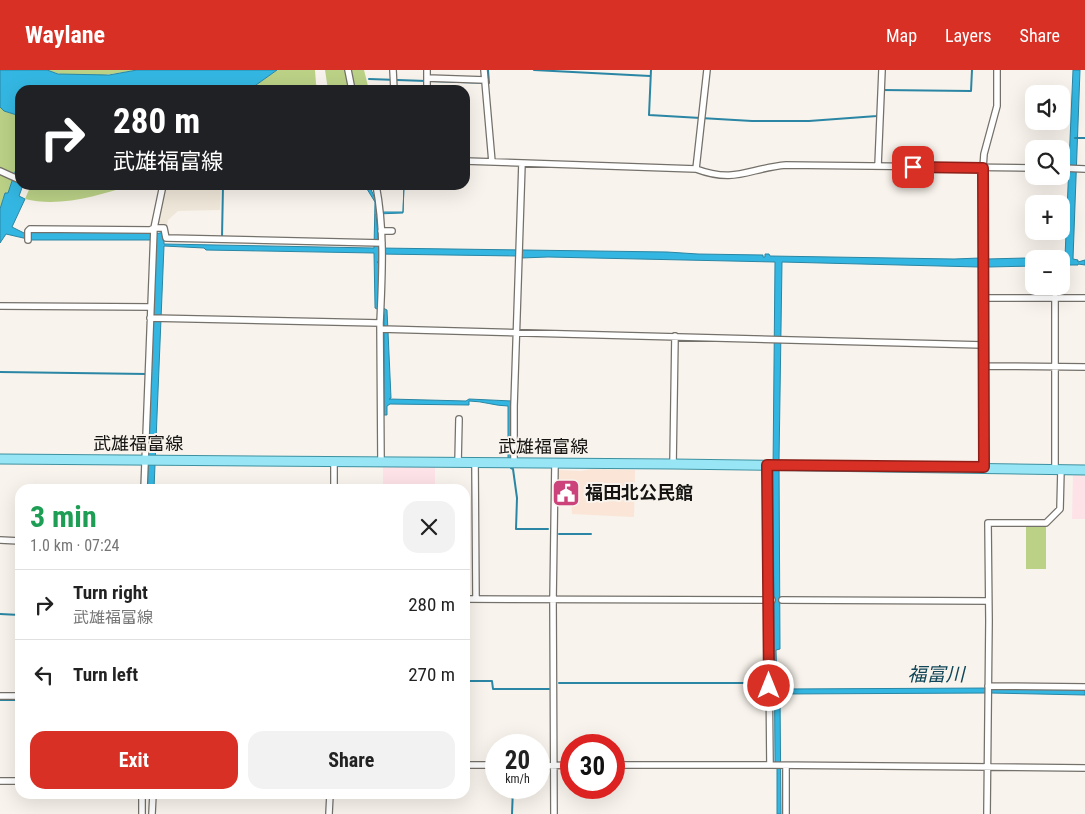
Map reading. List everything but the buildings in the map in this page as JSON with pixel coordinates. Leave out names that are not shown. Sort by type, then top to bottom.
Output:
[{"type":"main road","name":"武雄福富線","points":[[0,459],[984,467],[1085,470]]},
{"type":"street","points":[[348,70],[351,85]]},
{"type":"street","points":[[393,70],[394,85]]},
{"type":"street","points":[[427,70],[427,85]]},
{"type":"street","points":[[484,70],[492,162]]},
{"type":"street","points":[[696,170],[707,70]]},
{"type":"street","points":[[878,166],[882,70]]},
{"type":"street","points":[[984,467],[983,168],[984,154],[998,106],[997,70]]},
{"type":"street","points":[[427,80],[485,82]]},
{"type":"street","points":[[470,161],[696,170],[713,176],[746,174],[786,165],[1025,168]]},
{"type":"street","points":[[514,463],[522,163]]},
{"type":"street","points":[[1070,168],[1085,169]]},
{"type":"street","points":[[0,171],[15,178]]},
{"type":"street","points":[[144,484],[153,233],[162,190]]},
{"type":"street","points":[[377,190],[382,244],[381,462]]},
{"type":"street","points":[[153,233],[164,228],[166,238],[372,242],[382,244]]},
{"type":"street","points":[[28,240],[28,231],[30,229],[150,230],[153,233]]},
{"type":"street","points":[[381,231],[392,231]]},
{"type":"street","points":[[987,814],[988,523],[1046,523],[1060,510],[1054,413],[1055,297]]},
{"type":"street","points":[[983,298],[1085,298]]},
{"type":"street","points":[[0,306],[150,307]]},
{"type":"street","points":[[151,318],[383,328],[983,345]]},
{"type":"street","points":[[674,464],[675,336]]},
{"type":"street","points":[[983,366],[1085,366]]},
{"type":"street","points":[[458,463],[459,419]]},
{"type":"street","points":[[334,462],[334,484]]},
{"type":"street","points":[[475,463],[476,599]]},
{"type":"street","points":[[554,814],[553,600],[555,463]]},
{"type":"street","points":[[769,465],[770,600],[778,765],[786,814]]},
{"type":"street","points":[[0,540],[15,541]]},
{"type":"street","points":[[470,599],[770,600]]},
{"type":"street","points":[[782,600],[988,601]]},
{"type":"street","points":[[988,686],[1085,687]]},
{"type":"street","points":[[0,696],[15,696]]},
{"type":"street","points":[[470,765],[485,765]]},
{"type":"street","points":[[625,765],[1085,768]]},
{"type":"street","points":[[550,766],[560,766]]},
{"type":"street","points":[[0,781],[15,781]]},
{"type":"street","points":[[142,799],[142,814]]},
{"type":"street","points":[[152,814],[153,799]]},
{"type":"street","points":[[329,814],[330,799]]},
{"type":"shaded area","points":[[165,190],[221,190],[220,210],[178,211],[168,220],[166,231],[156,231]]},
{"type":"shaded area","points":[[383,465],[435,466],[435,484],[383,484]]},
{"type":"shaded area","points":[[592,469],[635,470],[634,517],[572,514],[571,489],[558,488],[558,470],[581,471]]},
{"type":"shaded area","points":[[1073,475],[1085,476],[1085,519],[1072,519]]},
{"type":"green space","points":[[47,70],[137,70],[79,76]]},
{"type":"green space","points":[[277,70],[315,70],[316,85],[256,85]]},
{"type":"green space","points":[[325,70],[364,70],[368,85],[327,85]]},
{"type":"green space","points":[[0,107],[4,111],[15,114],[15,172],[0,209]]},
{"type":"green space","points":[[29,190],[116,190],[66,201],[52,202],[25,199]]},
{"type":"green space","points":[[1026,526],[1046,526],[1046,569],[1026,569]]},
{"type":"water","points":[[0,70],[47,70],[58,74],[109,75],[137,70],[277,70],[256,85],[15,85],[15,114],[4,111],[0,107]]},
{"type":"water","points":[[1073,70],[1080,70],[1073,259],[1078,260],[1078,262],[1085,260],[1085,265],[1070,265],[1070,250],[1065,250],[1066,240],[1070,240],[1070,195],[1068,195],[1068,185],[1070,185]]},
{"type":"water","points":[[15,172],[15,190],[21,190],[19,196],[25,199],[12,227],[24,233],[151,232],[151,235],[164,232],[164,244],[374,248],[375,202],[368,190],[371,190],[376,200],[378,212],[403,212],[404,190],[403,213],[376,214],[379,248],[667,252],[763,255],[763,257],[765,257],[765,254],[769,254],[770,256],[1025,258],[1025,266],[988,267],[980,265],[979,267],[782,262],[779,461],[780,649],[776,650],[777,688],[1085,689],[1085,695],[990,693],[780,694],[781,814],[777,814],[773,470],[775,262],[379,254],[379,261],[377,262],[379,264],[379,306],[387,310],[391,398],[389,399],[512,401],[512,459],[508,459],[508,406],[469,401],[469,405],[390,404],[387,406],[387,415],[384,415],[384,315],[383,312],[375,308],[374,253],[206,250],[204,248],[164,246],[154,484],[147,484],[156,238],[151,237],[150,240],[32,240],[6,234],[0,243],[0,209]]},
{"type":"waterway","points":[[431,81],[489,83],[488,70]]},
{"type":"waterway","points":[[534,70],[650,76]]},
{"type":"waterway","points":[[651,70],[649,115],[752,121],[809,121],[877,116],[878,113]]},
{"type":"waterway","points":[[882,90],[971,91],[972,70]]},
{"type":"waterway","points":[[369,79],[426,81]]},
{"type":"waterway","points":[[1075,138],[1085,138]]},
{"type":"waterway","points":[[222,237],[223,190]]},
{"type":"waterway","points":[[0,372],[147,374]]},
{"type":"waterway","points":[[511,468],[513,469],[517,498],[516,529],[548,529]]},
{"type":"waterway","points":[[559,534],[591,534]]},
{"type":"waterway","points":[[0,614],[15,615]]},
{"type":"waterway","points":[[470,681],[492,681],[493,689],[549,689]]},
{"type":"waterway","points":[[559,683],[765,683]]},
{"type":"waterway","points":[[0,700],[15,700]]},
{"type":"waterway","points":[[512,814],[513,799]]},
{"type":"place","name":"福田北公民館","points":[[566,493]]},
{"type":"route","points":[[769,686],[767,465],[984,467],[983,168],[913,167]]},
{"type":"water label","name":"福富川","points":[[936,674]]}]
